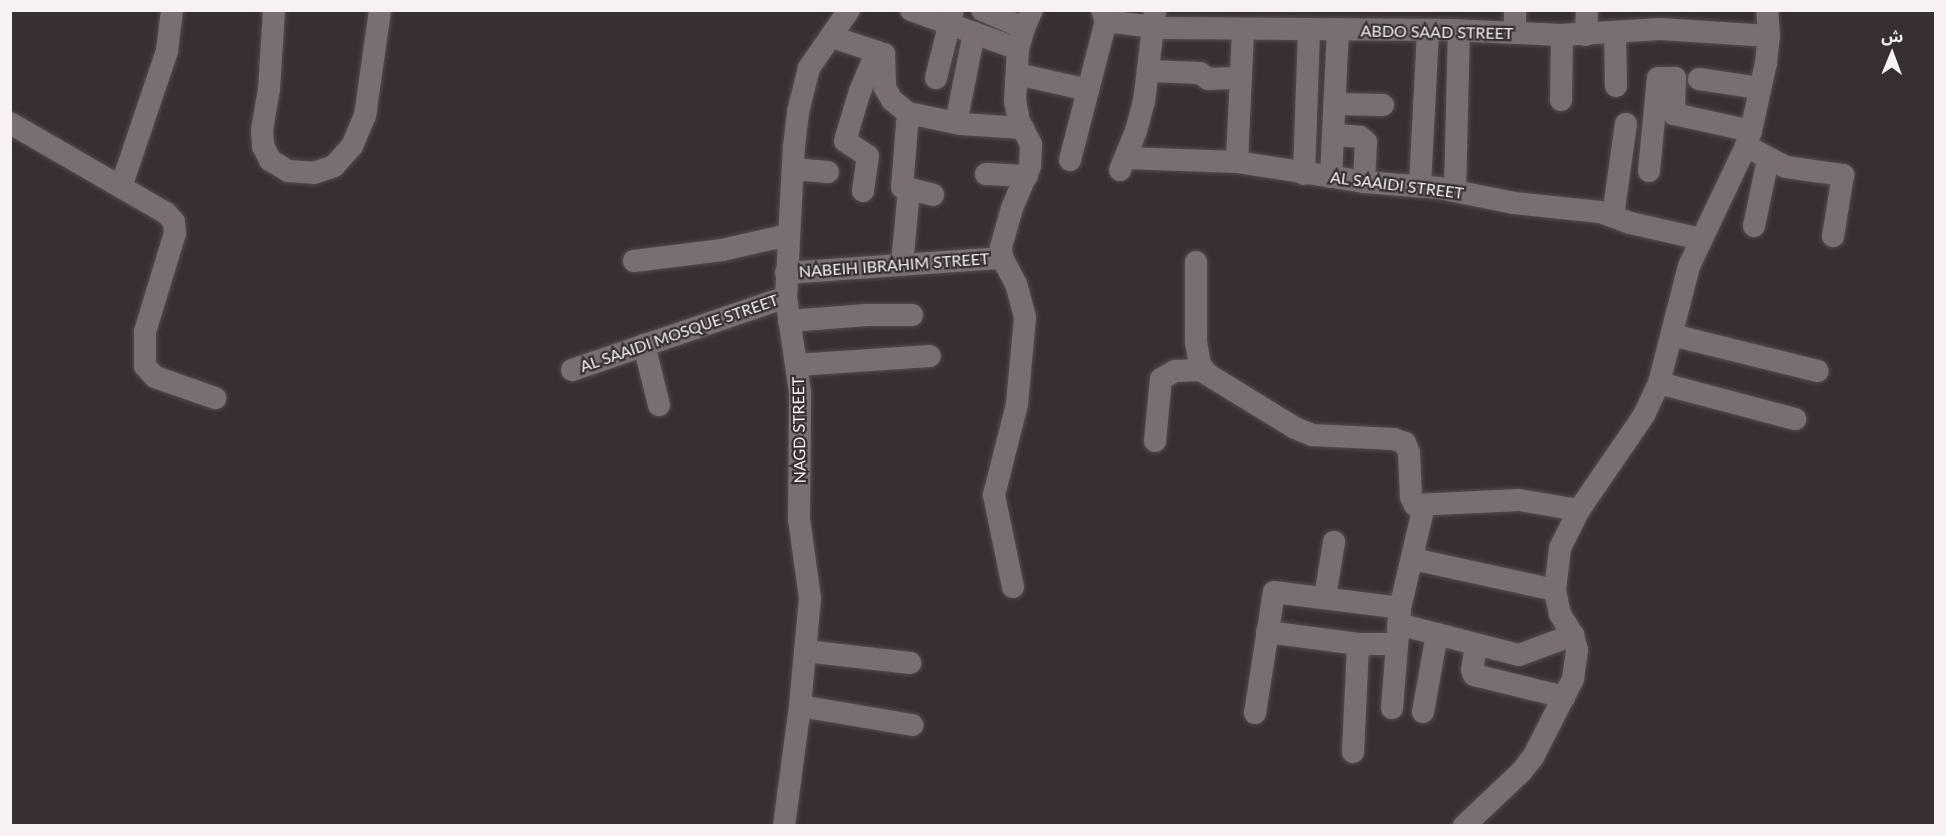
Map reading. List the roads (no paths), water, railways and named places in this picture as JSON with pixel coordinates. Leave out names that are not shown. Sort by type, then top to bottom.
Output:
[{"type":"street","points":[[121,187],[167,51],[172,10]]},
{"type":"street","points":[[274,10],[269,89],[261,130],[262,146],[270,160],[288,171],[314,173],[334,166],[352,146],[365,116],[380,10]]},
{"type":"street","name":"NAGD STREET","points":[[784,825],[800,706],[810,598],[800,526],[800,406],[797,365],[786,297],[793,169],[798,112],[805,80],[816,56],[832,37],[849,10]]},
{"type":"street","points":[[911,10],[951,17],[974,33],[1025,29]]},
{"type":"street","points":[[982,10],[1025,29]]},
{"type":"street","points":[[1586,35],[1587,10]]},
{"type":"street","points":[[1464,825],[1522,771],[1542,741],[1564,697],[1576,665],[1577,650],[1573,635],[1560,614],[1555,590],[1555,568],[1560,548],[1579,510],[1632,435],[1659,383],[1683,282],[1748,139],[1769,36],[1767,10]]},
{"type":"street","points":[[1071,160],[1104,16]]},
{"type":"street","name":"ABDO SAAD STREET","points":[[1104,16],[1154,18],[1243,29],[1309,30],[1428,30],[1453,24],[1515,22],[1562,35],[1616,33],[1655,20],[1769,36]]},
{"type":"street","points":[[936,78],[935,50],[951,17]]},
{"type":"street","points":[[1154,18],[1149,71],[1200,73],[1208,79],[1241,78]]},
{"type":"street","points":[[1453,24],[1455,191]]},
{"type":"street","points":[[1013,587],[994,495],[1017,404],[1025,317],[1016,284],[1002,258],[1002,238],[1016,198],[1027,176],[1031,144],[1016,110],[1017,74],[1025,29]]},
{"type":"street","points":[[1237,162],[1243,29]]},
{"type":"street","points":[[1304,174],[1309,30]]},
{"type":"street","points":[[1331,177],[1338,30]]},
{"type":"street","points":[[1420,185],[1428,30]]},
{"type":"street","points":[[956,123],[974,33]]},
{"type":"street","points":[[1616,33],[1616,86]]},
{"type":"street","points":[[1561,100],[1562,35]]},
{"type":"street","points":[[832,37],[877,51],[885,56],[883,78],[887,92],[908,113],[956,123],[1023,128]]},
{"type":"street","points":[[935,50],[968,59]]},
{"type":"street","points":[[863,190],[868,156],[848,145],[845,138],[860,91],[877,51]]},
{"type":"street","name":"AL SAAIDI STREET","points":[[1149,71],[1142,112],[1122,164],[1237,162],[1364,182],[1420,185],[1514,203],[1600,212],[1624,221],[1701,239]]},
{"type":"street","points":[[1017,74],[1088,90]]},
{"type":"street","points":[[1649,171],[1658,78],[1675,78],[1674,114],[1748,139],[1768,159],[1797,169],[1843,175],[1833,236]]},
{"type":"street","points":[[1700,80],[1760,88]]},
{"type":"street","points":[[1335,104],[1383,105]]},
{"type":"street","points":[[908,113],[903,189],[933,195]]},
{"type":"street","points":[[10,123],[166,213],[174,222],[175,233],[145,332],[145,366],[155,377],[215,398]]},
{"type":"street","points":[[1613,216],[1626,124]]},
{"type":"street","points":[[1334,135],[1360,136],[1366,141],[1364,182]]},
{"type":"street","points":[[1754,226],[1768,159]]},
{"type":"street","points":[[793,169],[828,172]]},
{"type":"street","points":[[986,174],[1027,176]]},
{"type":"street","points":[[902,264],[909,190]]},
{"type":"street","points":[[634,261],[722,250],[788,235]]},
{"type":"street","name":"NABEIH IBRAHIM STREET","points":[[786,273],[1002,258]]},
{"type":"street","points":[[1196,261],[1196,342],[1203,370]]},
{"type":"street","name":"AL SAAIDI MOSQUE STREET","points":[[572,370],[786,297]]},
{"type":"street","points":[[789,321],[867,315],[912,315]]},
{"type":"street","points":[[1671,335],[1818,371]]},
{"type":"street","points":[[644,345],[659,405]]},
{"type":"street","points":[[797,365],[930,356]]},
{"type":"street","points":[[1155,441],[1161,379],[1175,371],[1203,370],[1295,428],[1312,435],[1394,439],[1405,443],[1409,453],[1412,502],[1415,505],[1519,500],[1579,510]]},
{"type":"street","points":[[1659,383],[1795,419]]},
{"type":"street","points":[[1392,708],[1398,625],[1424,506]]},
{"type":"street","points":[[1326,597],[1334,542]]},
{"type":"street","points":[[1413,559],[1555,590]]},
{"type":"street","points":[[1255,713],[1274,592],[1326,597],[1398,625],[1519,656],[1573,635]]},
{"type":"street","points":[[1268,632],[1358,644],[1398,625]]},
{"type":"street","points":[[1423,712],[1437,634]]},
{"type":"street","points":[[1353,752],[1358,644]]},
{"type":"street","points":[[1476,645],[1472,670],[1474,675],[1564,697]]},
{"type":"street","points":[[805,651],[910,663]]},
{"type":"street","points":[[800,706],[912,725]]}]
